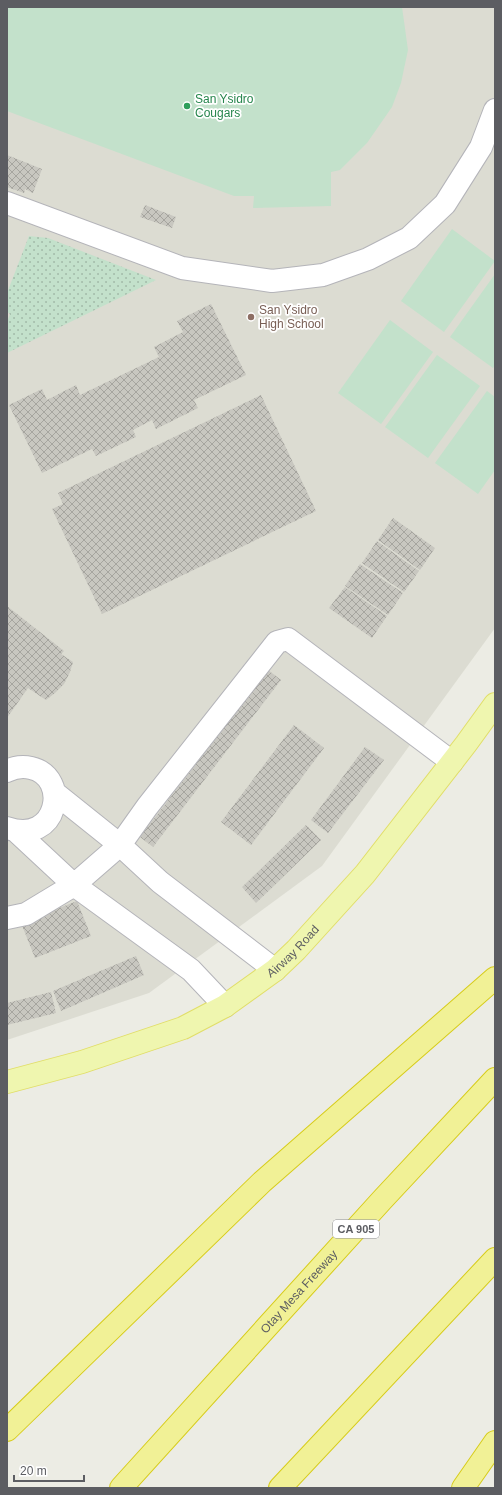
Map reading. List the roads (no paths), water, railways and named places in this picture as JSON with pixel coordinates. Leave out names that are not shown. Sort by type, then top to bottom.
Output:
[{"type":"highway","points":[[7,1430],[262,1182],[495,978]]},
{"type":"highway","name":"Otay Mesa Freeway","points":[[121,1488],[382,1200],[495,1079]]},
{"type":"highway","points":[[280,1488],[495,1259]]},
{"type":"highway","points":[[463,1488],[495,1442]]},
{"type":"main road","name":"Airway Road","points":[[7,1082],[82,1062],[183,1028],[225,1006],[275,970],[296,950],[365,874],[495,704]]},
{"type":"lane","points":[[8,207],[182,268],[272,281],[323,275],[368,259],[409,238],[445,204],[481,147],[495,110]]},
{"type":"lane","points":[[7,918],[26,914],[74,885],[120,845],[277,642],[288,639],[452,762]]},
{"type":"lane","points":[[7,771],[12,768],[24,766],[34,769],[43,774],[51,783],[55,793],[55,803],[52,814],[46,822],[38,828],[28,832],[12,830]]},
{"type":"lane","points":[[55,793],[120,845],[160,882],[275,970]]},
{"type":"lane","points":[[12,830],[74,885],[192,970],[225,1006]]},
{"type":"place","name":"San Ysidro Cougars","points":[[187,106]]},
{"type":"place","name":"San Ysidro High School","points":[[251,317]]}]
